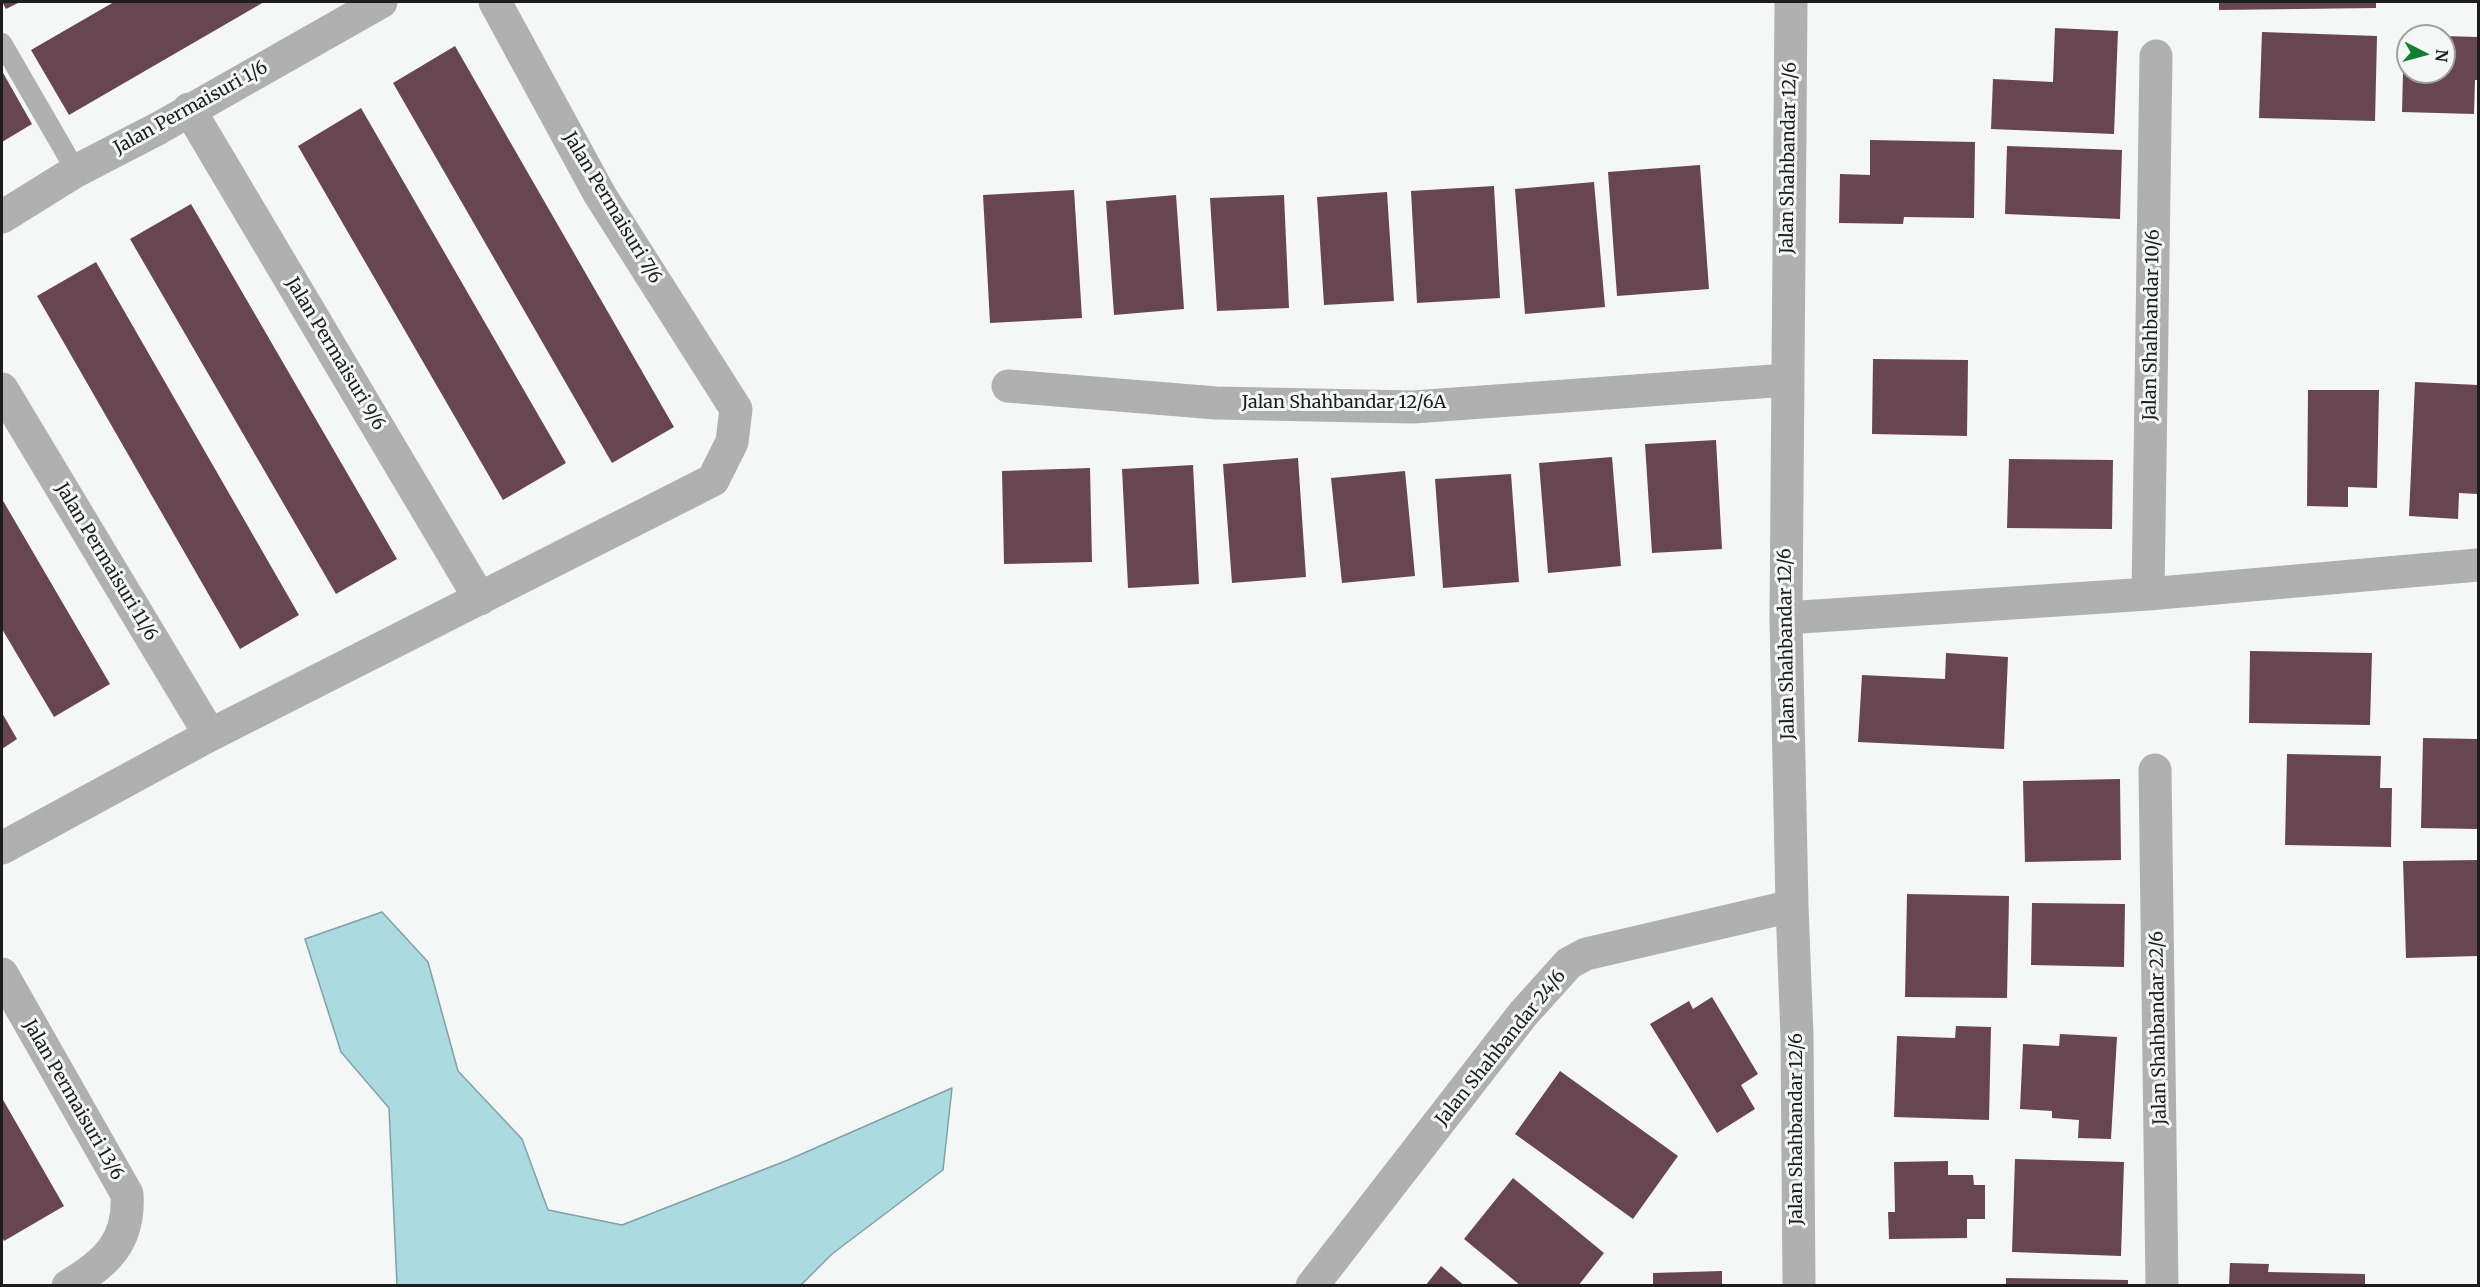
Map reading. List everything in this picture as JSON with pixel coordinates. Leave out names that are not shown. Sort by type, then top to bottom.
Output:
[{"type":"street","name":"Jalan Permaisuri 1/6","points":[[2,217],[76,171],[381,2]]},
{"type":"street","name":"Jalan Permaisuri 7/6","points":[[480,599],[713,480],[732,441],[736,410],[600,195],[495,2]]},
{"type":"street","name":"Jalan Shahbandar 12/6","points":[[1791,2],[1786,618],[1797,1036],[1799,1286]]},
{"type":"street","name":"Jalan Shahbandar 10/6","points":[[2148,594],[2156,56]]},
{"type":"street","name":"Jalan Permaisuri 9/6","points":[[189,109],[480,599]]},
{"type":"street","name":"Jalan Shahbandar 12/6A","points":[[1008,386],[1216,402],[1413,407],[1787,380]]},
{"type":"street","name":"Jalan Permaisuri 11/6","points":[[2,389],[210,735]]},
{"type":"street","points":[[1786,618],[2148,594],[2478,565]]},
{"type":"street","points":[[2,848],[210,735],[480,599]]},
{"type":"street","name":"Jalan Shahbandar 22/6","points":[[2155,770],[2163,1286]]},
{"type":"street","name":"Jalan Shahbandar 24/6","points":[[1312,1286],[1523,1014],[1569,963],[1586,954],[1792,906]]},
{"type":"street","name":"Jalan Permaisuri 13/6","points":[[2,974],[127,1194],[128,1213],[123,1233],[112,1252],[95,1270],[68,1286]]},
{"type":"lane","points":[[2,42],[76,171]]},
{"type":"water","points":[[382,912],[428,962],[458,1071],[522,1139],[548,1210],[622,1225],[788,1160],[952,1088],[943,1170],[832,1254],[801,1285],[397,1285],[389,1108],[341,1052],[305,939]]},
{"type":"building","points":[[2,2],[20,2],[6,9]]},
{"type":"building","points":[[114,2],[264,2],[69,115],[31,50]]},
{"type":"building","points":[[2219,2],[2376,2],[2376,8],[2219,10]]},
{"type":"building","points":[[2055,28],[2118,31],[2114,134],[1991,129],[1993,79],[2053,82]]},
{"type":"building","points":[[2262,32],[2377,36],[2375,121],[2259,118]]},
{"type":"building","points":[[2456,36],[2478,37],[2478,80],[2475,80],[2474,114],[2402,112],[2403,84],[2456,84]]},
{"type":"building","points":[[455,46],[674,427],[612,463],[393,83]]},
{"type":"building","points":[[2,71],[32,124],[2,142]]},
{"type":"building","points":[[361,108],[566,463],[503,500],[298,146]]},
{"type":"building","points":[[1870,140],[1975,142],[1974,218],[1904,217],[1903,224],[1839,223],[1840,174],[1870,175]]},
{"type":"building","points":[[2007,146],[2122,150],[2120,219],[2005,214]]},
{"type":"building","points":[[1700,165],[1709,289],[1617,296],[1608,172]]},
{"type":"building","points":[[1594,182],[1605,307],[1525,314],[1515,189]]},
{"type":"building","points":[[1494,186],[1500,298],[1417,303],[1411,191]]},
{"type":"building","points":[[1074,190],[1082,318],[990,323],[983,195]]},
{"type":"building","points":[[1387,192],[1394,301],[1324,305],[1317,197]]},
{"type":"building","points":[[1176,195],[1184,309],[1114,315],[1106,201]]},
{"type":"building","points":[[1284,195],[1289,308],[1217,311],[1210,198]]},
{"type":"building","points":[[191,204],[397,559],[336,594],[130,239]]},
{"type":"building","points":[[96,262],[299,615],[240,649],[37,296]]},
{"type":"building","points":[[1873,359],[1968,360],[1967,436],[1872,434]]},
{"type":"building","points":[[2415,382],[2478,385],[2478,494],[2459,493],[2458,519],[2409,516]]},
{"type":"building","points":[[2308,390],[2379,390],[2377,488],[2348,487],[2348,507],[2307,506]]},
{"type":"building","points":[[1716,440],[1722,549],[1652,553],[1645,444]]},
{"type":"building","points":[[1612,457],[1621,566],[1548,573],[1539,463]]},
{"type":"building","points":[[1298,458],[1306,577],[1232,583],[1223,464]]},
{"type":"building","points":[[2009,459],[2113,460],[2112,529],[2007,528]]},
{"type":"building","points":[[1193,465],[1199,584],[1128,588],[1122,469]]},
{"type":"building","points":[[1090,468],[1092,562],[1004,564],[1002,471]]},
{"type":"building","points":[[1405,471],[1415,576],[1342,583],[1331,478]]},
{"type":"building","points":[[1511,474],[1519,582],[1443,588],[1435,479]]},
{"type":"building","points":[[2,499],[110,684],[54,717],[2,629]]},
{"type":"building","points":[[2250,651],[2372,653],[2370,725],[2249,723]]},
{"type":"building","points":[[1946,653],[2008,657],[2004,749],[1858,742],[1862,675],[1945,679]]},
{"type":"building","points":[[2,713],[17,739],[2,749]]},
{"type":"building","points":[[2423,738],[2478,739],[2478,829],[2421,828]]},
{"type":"building","points":[[2287,754],[2381,756],[2380,788],[2392,788],[2391,847],[2285,845]]},
{"type":"building","points":[[2120,779],[2121,860],[2025,862],[2023,781]]},
{"type":"building","points":[[2478,860],[2478,956],[2406,958],[2403,861]]},
{"type":"building","points":[[1907,894],[2009,896],[2007,998],[1905,997]]},
{"type":"building","points":[[2032,903],[2125,904],[2124,967],[2031,965]]},
{"type":"building","points":[[1712,997],[1758,1074],[1741,1085],[1755,1109],[1717,1133],[1650,1024],[1689,1001],[1693,1009]]},
{"type":"building","points":[[1956,1026],[1991,1027],[1989,1120],[1894,1117],[1897,1036],[1955,1038]]},
{"type":"building","points":[[2060,1034],[2117,1037],[2111,1139],[2078,1138],[2079,1120],[2052,1118],[2052,1111],[2020,1109],[2023,1044],[2059,1046]]},
{"type":"building","points":[[1560,1071],[1678,1156],[1633,1219],[1515,1134]]},
{"type":"building","points":[[2,1098],[64,1206],[4,1241],[2,1236]]},
{"type":"building","points":[[2015,1159],[2124,1162],[2121,1256],[2012,1252]]},
{"type":"building","points":[[1948,1161],[1948,1175],[1973,1175],[1974,1185],[1985,1185],[1985,1219],[1967,1219],[1967,1238],[1889,1239],[1888,1212],[1895,1212],[1894,1162]]},
{"type":"building","points":[[1513,1178],[1604,1253],[1578,1286],[1521,1286],[1464,1239]]},
{"type":"building","points":[[2230,1263],[2269,1264],[2268,1272],[2365,1274],[2365,1286],[2229,1286]]},
{"type":"building","points":[[1441,1266],[1465,1286],[1425,1286]]},
{"type":"building","points":[[1722,1271],[1722,1286],[1653,1286],[1653,1273]]},
{"type":"building","points":[[2006,1278],[2128,1280],[2128,1286],[2006,1286]]}]
